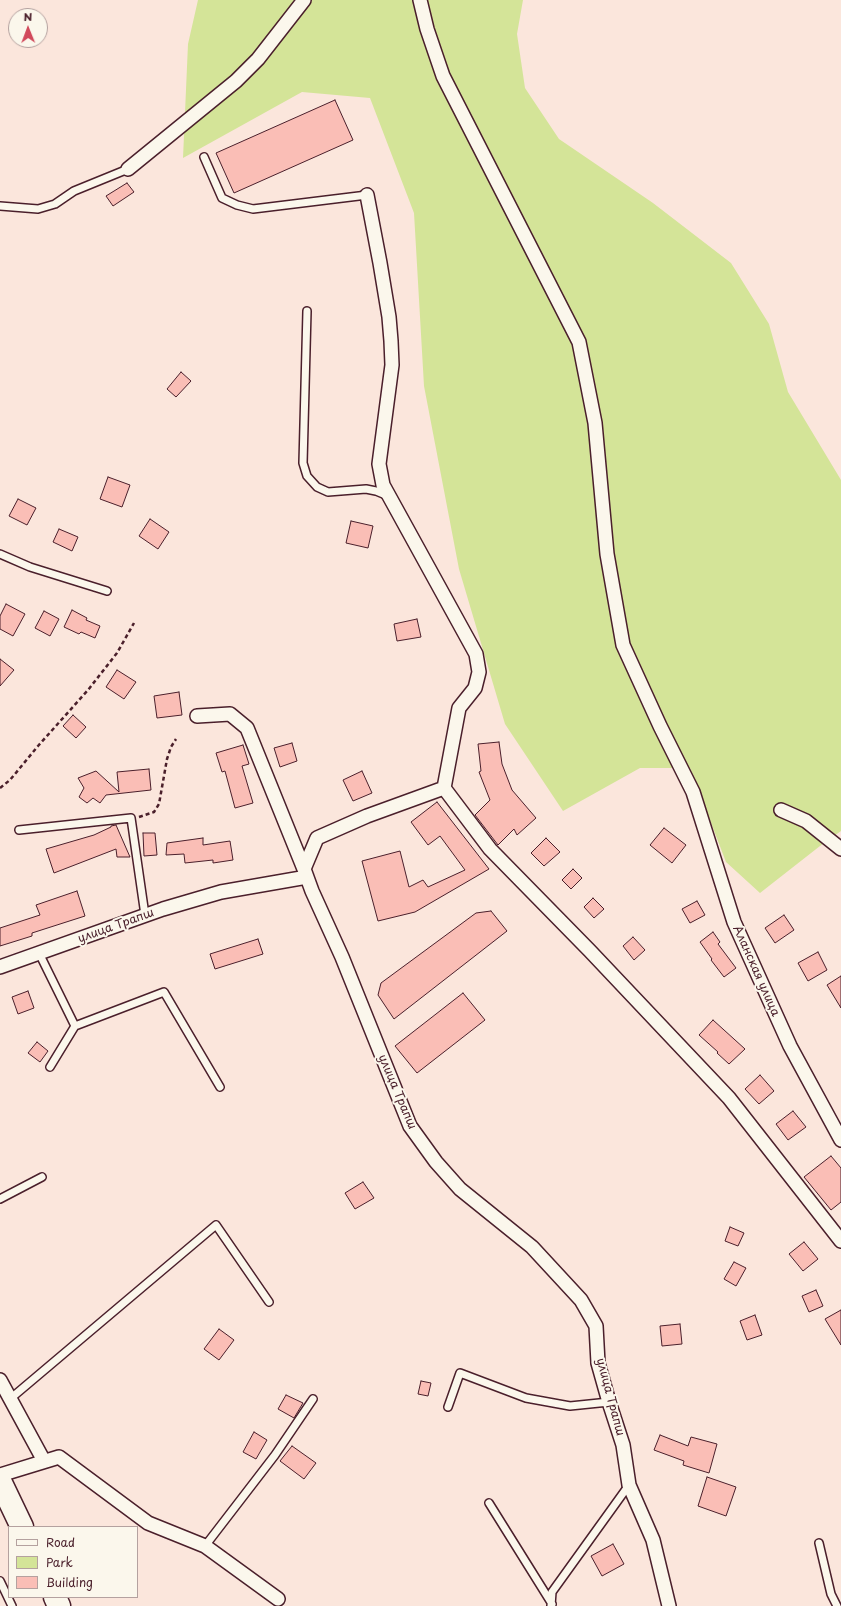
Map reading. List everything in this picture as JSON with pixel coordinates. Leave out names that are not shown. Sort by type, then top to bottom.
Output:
[{"type":"highway","points":[[0,1481],[22,1526]]},
{"type":"street","points":[[128,169],[236,81],[258,59],[304,0]]},
{"type":"street","name":"Аланская улица","points":[[420,0],[427,29],[443,76],[579,342],[594,423],[607,554],[623,645],[660,726],[693,792],[734,922],[790,1046],[841,1140]]},
{"type":"street","points":[[367,195],[380,263],[391,341],[392,365],[379,464],[383,486],[476,654],[479,672],[475,688],[459,708],[444,788],[490,849],[590,951],[729,1098],[841,1241]]},
{"type":"street","points":[[197,716],[230,714],[247,728],[305,873]]},
{"type":"street","points":[[305,873],[317,838],[367,816],[444,788]]},
{"type":"street","points":[[780,810],[806,821],[841,849]]},
{"type":"street","name":"улица Трапш","points":[[0,968],[146,915],[221,892],[305,873],[342,957],[410,1126],[436,1162],[460,1189],[532,1247],[581,1300],[596,1326],[598,1363],[623,1445],[629,1485],[652,1540],[669,1606]]},
{"type":"street","points":[[0,1380],[44,1461]]},
{"type":"street","points":[[0,1475],[59,1457],[148,1523],[205,1546],[278,1599]]},
{"type":"lane","points":[[204,156],[222,198],[236,205],[253,209],[367,195]]},
{"type":"lane","points":[[0,206],[38,209],[55,204],[74,191],[128,169]]},
{"type":"lane","points":[[307,311],[303,463],[307,476],[317,487],[328,492],[366,489],[376,491],[390,497]]},
{"type":"lane","points":[[0,554],[30,567],[107,591]]},
{"type":"lane","points":[[19,830],[131,818],[146,915]]},
{"type":"lane","points":[[39,954],[75,1026]]},
{"type":"lane","points":[[50,1067],[75,1026],[164,992],[220,1087]]},
{"type":"lane","points":[[0,1199],[42,1177]]},
{"type":"lane","points":[[10,1399],[216,1225],[269,1302]]},
{"type":"lane","points":[[448,1407],[460,1374],[526,1398],[570,1406],[609,1402]]},
{"type":"lane","points":[[205,1546],[275,1455],[313,1399]]},
{"type":"lane","points":[[552,1605],[552,1592],[629,1485]]},
{"type":"lane","points":[[489,1503],[552,1605]]},
{"type":"lane","points":[[819,1543],[831,1594],[837,1606]]},
{"type":"lane","points":[[0,1580],[8,1597]]},
{"type":"path","points":[[0,788],[10,780],[88,690],[117,653],[134,623]]},
{"type":"path","points":[[131,818],[145,816],[154,812],[159,804],[167,758],[176,739]]},
{"type":"green space","points":[[198,0],[523,0],[517,34],[525,88],[559,139],[653,203],[731,263],[769,324],[788,392],[841,480],[841,831],[760,893],[726,862],[690,768],[640,768],[563,811],[505,724],[459,569],[424,386],[414,213],[370,98],[302,92],[183,158],[188,44]]},
{"type":"building","points":[[335,100],[353,140],[234,193],[216,153]]},
{"type":"building","points":[[127,183],[134,192],[113,206],[106,196]]},
{"type":"building","points":[[181,372],[191,381],[176,397],[167,389]]},
{"type":"building","points":[[108,477],[130,485],[122,507],[100,499]]},
{"type":"building","points":[[18,499],[36,508],[27,525],[9,516]]},
{"type":"building","points":[[150,519],[169,532],[158,549],[139,536]]},
{"type":"building","points":[[351,521],[373,526],[368,548],[346,543]]},
{"type":"building","points":[[59,529],[78,537],[72,551],[53,542]]},
{"type":"building","points":[[6,604],[25,614],[13,636],[0,629],[0,616]]},
{"type":"building","points":[[72,610],[87,618],[86,620],[100,626],[95,638],[81,632],[79,634],[64,627]]},
{"type":"building","points":[[44,611],[59,619],[50,636],[35,628]]},
{"type":"building","points":[[417,619],[421,637],[397,641],[394,624]]},
{"type":"building","points":[[0,659],[14,670],[0,686]]},
{"type":"building","points":[[117,670],[136,682],[124,699],[106,687]]},
{"type":"building","points":[[179,692],[182,715],[157,718],[154,696]]},
{"type":"building","points":[[73,715],[86,727],[76,738],[63,726]]},
{"type":"building","points":[[499,742],[502,764],[512,790],[536,818],[517,835],[514,829],[498,845],[475,815],[490,800],[479,772],[481,771],[478,744]]},
{"type":"building","points":[[292,743],[297,761],[280,767],[274,748]]},
{"type":"building","points":[[243,745],[249,764],[242,766],[253,803],[235,808],[225,771],[222,772],[216,753]]},
{"type":"building","points":[[149,769],[151,790],[106,795],[100,803],[93,798],[87,803],[79,797],[84,788],[78,778],[96,771],[119,792],[117,772]]},
{"type":"building","points":[[362,771],[372,793],[353,801],[343,780]]},
{"type":"building","points":[[437,802],[489,869],[415,912],[378,921],[362,861],[400,851],[409,887],[423,880],[428,887],[465,870],[440,836],[428,845],[411,822]]},
{"type":"building","points":[[116,825],[130,857],[117,857],[116,849],[54,873],[46,849],[94,835]]},
{"type":"building","points":[[664,828],[686,845],[672,863],[650,845]]},
{"type":"building","points":[[143,833],[155,833],[157,855],[144,856]]},
{"type":"building","points":[[203,838],[203,845],[230,841],[233,860],[213,863],[213,860],[185,863],[184,854],[166,855],[167,843]]},
{"type":"building","points":[[546,838],[560,852],[544,866],[531,853]]},
{"type":"building","points":[[573,869],[582,878],[571,889],[562,880]]},
{"type":"building","points":[[77,891],[85,916],[32,933],[32,936],[0,946],[0,928],[40,915],[36,905]]},
{"type":"building","points":[[593,898],[604,909],[594,918],[584,907]]},
{"type":"building","points":[[697,901],[705,915],[690,923],[682,909]]},
{"type":"building","points":[[491,911],[507,931],[394,1019],[378,995],[381,983],[476,913]]},
{"type":"building","points":[[784,915],[794,930],[775,943],[765,928]]},
{"type":"building","points":[[713,932],[720,942],[718,944],[736,968],[724,977],[700,942]]},
{"type":"building","points":[[633,937],[645,950],[634,960],[623,946]]},
{"type":"building","points":[[258,939],[263,954],[215,969],[210,954]]},
{"type":"building","points":[[818,952],[827,970],[808,981],[798,963]]},
{"type":"building","points":[[841,976],[841,1008],[827,985]]},
{"type":"building","points":[[28,991],[34,1008],[18,1014],[12,997]]},
{"type":"building","points":[[463,993],[485,1020],[417,1073],[395,1046]]},
{"type":"building","points":[[713,1020],[745,1049],[729,1064],[699,1035]]},
{"type":"building","points":[[37,1042],[48,1051],[40,1062],[28,1053]]},
{"type":"building","points":[[760,1075],[774,1091],[759,1104],[745,1089]]},
{"type":"building","points":[[793,1111],[806,1127],[788,1140],[776,1124]]},
{"type":"building","points":[[831,1156],[841,1168],[841,1202],[831,1210],[804,1177]]},
{"type":"building","points":[[363,1182],[374,1198],[355,1209],[345,1193]]},
{"type":"building","points":[[730,1227],[744,1233],[738,1246],[725,1241]]},
{"type":"building","points":[[804,1242],[818,1259],[803,1271],[789,1254]]},
{"type":"building","points":[[734,1262],[746,1268],[736,1286],[724,1279]]},
{"type":"building","points":[[816,1290],[823,1306],[809,1312],[802,1296]]},
{"type":"building","points":[[841,1310],[841,1345],[825,1319]]},
{"type":"building","points":[[755,1315],[762,1335],[747,1340],[740,1321]]},
{"type":"building","points":[[680,1324],[682,1344],[662,1346],[660,1326]]},
{"type":"building","points":[[219,1329],[234,1340],[219,1360],[204,1349]]},
{"type":"building","points":[[421,1381],[431,1383],[428,1396],[418,1394]]},
{"type":"building","points":[[286,1395],[303,1403],[294,1418],[278,1409]]},
{"type":"building","points":[[254,1432],[267,1440],[256,1459],[243,1452]]},
{"type":"building","points":[[660,1435],[688,1446],[691,1437],[717,1444],[709,1473],[683,1465],[684,1461],[654,1450]]},
{"type":"building","points":[[292,1446],[316,1463],[304,1479],[280,1461]]},
{"type":"building","points":[[707,1477],[736,1487],[726,1516],[698,1506]]},
{"type":"building","points":[[613,1544],[624,1564],[602,1576],[591,1556]]}]
